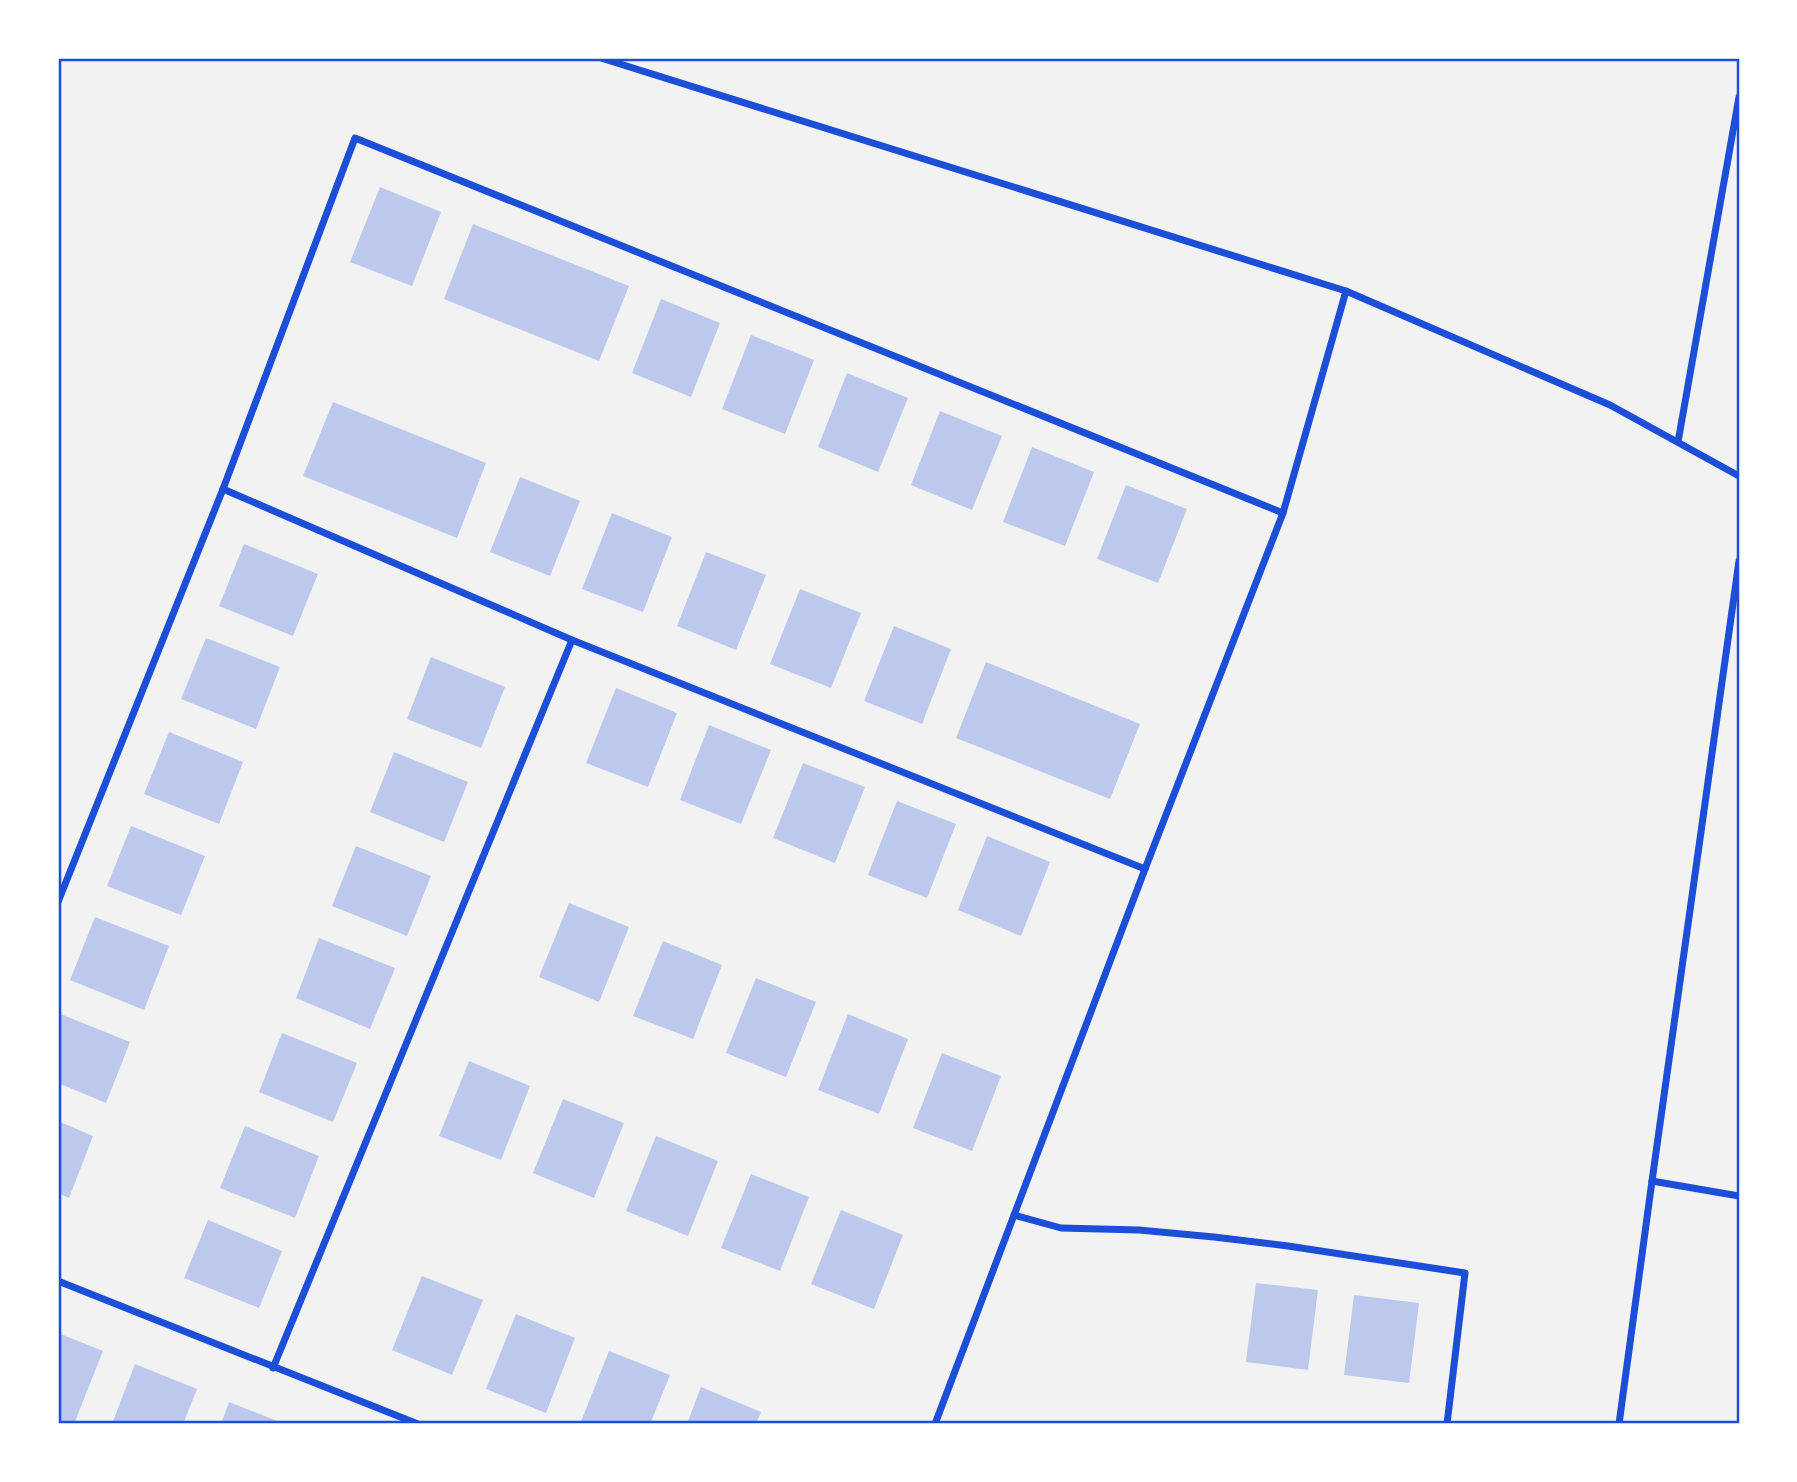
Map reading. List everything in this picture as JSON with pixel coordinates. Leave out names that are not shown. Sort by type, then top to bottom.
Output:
[{"type":"street","points":[[601,58],[1346,291],[1609,405],[1739,476]]},
{"type":"street","points":[[1678,442],[1739,97]]},
{"type":"street","points":[[58,902],[223,489],[355,138],[1283,513]]},
{"type":"street","points":[[935,1424],[1283,513],[1346,291]]},
{"type":"street","points":[[223,489],[572,640],[1145,869]]},
{"type":"street","points":[[1619,1424],[1739,561]]},
{"type":"street","points":[[273,1368],[572,640]]},
{"type":"street","points":[[1652,1181],[1739,1196]]},
{"type":"street","points":[[1014,1215],[1061,1228],[1139,1230],[1214,1237],[1465,1273],[1447,1424]]},
{"type":"street","points":[[58,1281],[418,1424]]},
{"type":"building","points":[[380,187],[441,212],[412,286],[350,262]]},
{"type":"building","points":[[473,224],[629,286],[599,361],[444,299]]},
{"type":"building","points":[[661,299],[720,323],[691,397],[632,373]]},
{"type":"building","points":[[751,335],[814,360],[785,434],[722,409]]},
{"type":"building","points":[[847,373],[908,398],[878,472],[818,447]]},
{"type":"building","points":[[333,402],[486,463],[457,538],[303,476]]},
{"type":"building","points":[[940,411],[1002,436],[972,510],[911,485]]},
{"type":"building","points":[[1032,447],[1094,472],[1065,546],[1003,522]]},
{"type":"building","points":[[520,477],[580,501],[550,576],[490,552]]},
{"type":"building","points":[[1126,485],[1187,509],[1158,583],[1097,559]]},
{"type":"building","points":[[612,513],[672,537],[643,612],[582,589]]},
{"type":"building","points":[[244,544],[318,574],[293,636],[219,606]]},
{"type":"building","points":[[706,552],[766,575],[736,650],[677,626]]},
{"type":"building","points":[[800,589],[861,613],[831,688],[770,664]]},
{"type":"building","points":[[894,626],[951,649],[922,724],[864,701]]},
{"type":"building","points":[[206,638],[280,667],[256,729],[181,699]]},
{"type":"building","points":[[431,657],[505,687],[481,748],[407,719]]},
{"type":"building","points":[[986,662],[1140,724],[1110,799],[956,738]]},
{"type":"building","points":[[616,688],[677,713],[648,787],[586,763]]},
{"type":"building","points":[[709,725],[771,750],[741,824],[680,800]]},
{"type":"building","points":[[169,732],[243,762],[219,824],[144,794]]},
{"type":"building","points":[[394,752],[468,782],[444,842],[370,812]]},
{"type":"building","points":[[803,763],[865,787],[835,863],[773,838]]},
{"type":"building","points":[[897,801],[956,824],[927,898],[868,875]]},
{"type":"building","points":[[131,826],[205,856],[181,915],[107,886]]},
{"type":"building","points":[[987,836],[1050,862],[1021,936],[958,910]]},
{"type":"building","points":[[356,846],[431,876],[407,936],[332,906]]},
{"type":"building","points":[[569,903],[629,927],[599,1002],[539,977]]},
{"type":"building","points":[[95,917],[169,946],[144,1010],[70,980]]},
{"type":"building","points":[[319,938],[395,968],[370,1029],[296,998]]},
{"type":"building","points":[[663,941],[722,965],[693,1039],[633,1016]]},
{"type":"building","points":[[756,978],[816,1002],[786,1077],[726,1053]]},
{"type":"building","points":[[58,1013],[130,1042],[106,1103],[58,1083]]},
{"type":"building","points":[[848,1014],[908,1039],[879,1114],[818,1090]]},
{"type":"building","points":[[282,1033],[357,1063],[333,1122],[259,1092]]},
{"type":"building","points":[[942,1053],[1001,1076],[972,1151],[913,1128]]},
{"type":"building","points":[[469,1061],[530,1086],[501,1160],[439,1136]]},
{"type":"building","points":[[563,1099],[624,1123],[594,1198],[533,1173]]},
{"type":"building","points":[[58,1121],[93,1136],[69,1198],[58,1193]]},
{"type":"building","points":[[245,1126],[319,1156],[295,1218],[220,1188]]},
{"type":"building","points":[[656,1136],[718,1161],[688,1236],[626,1211]]},
{"type":"building","points":[[751,1174],[809,1197],[780,1271],[721,1248]]},
{"type":"building","points":[[841,1210],[903,1235],[874,1309],[811,1284]]},
{"type":"building","points":[[208,1220],[282,1251],[259,1308],[184,1278]]},
{"type":"building","points":[[422,1276],[483,1300],[452,1375],[392,1350]]},
{"type":"building","points":[[1256,1283],[1318,1290],[1308,1370],[1246,1362]]},
{"type":"building","points":[[1354,1295],[1419,1303],[1409,1383],[1344,1375]]},
{"type":"building","points":[[516,1314],[575,1338],[546,1413],[486,1389]]},
{"type":"building","points":[[58,1333],[103,1351],[74,1424],[58,1420]]},
{"type":"building","points":[[609,1351],[670,1375],[650,1424],[580,1424]]},
{"type":"building","points":[[135,1364],[197,1389],[183,1424],[112,1424]]},
{"type":"building","points":[[701,1387],[761,1412],[756,1424],[687,1424]]},
{"type":"building","points":[[229,1402],[285,1424],[221,1424]]}]
